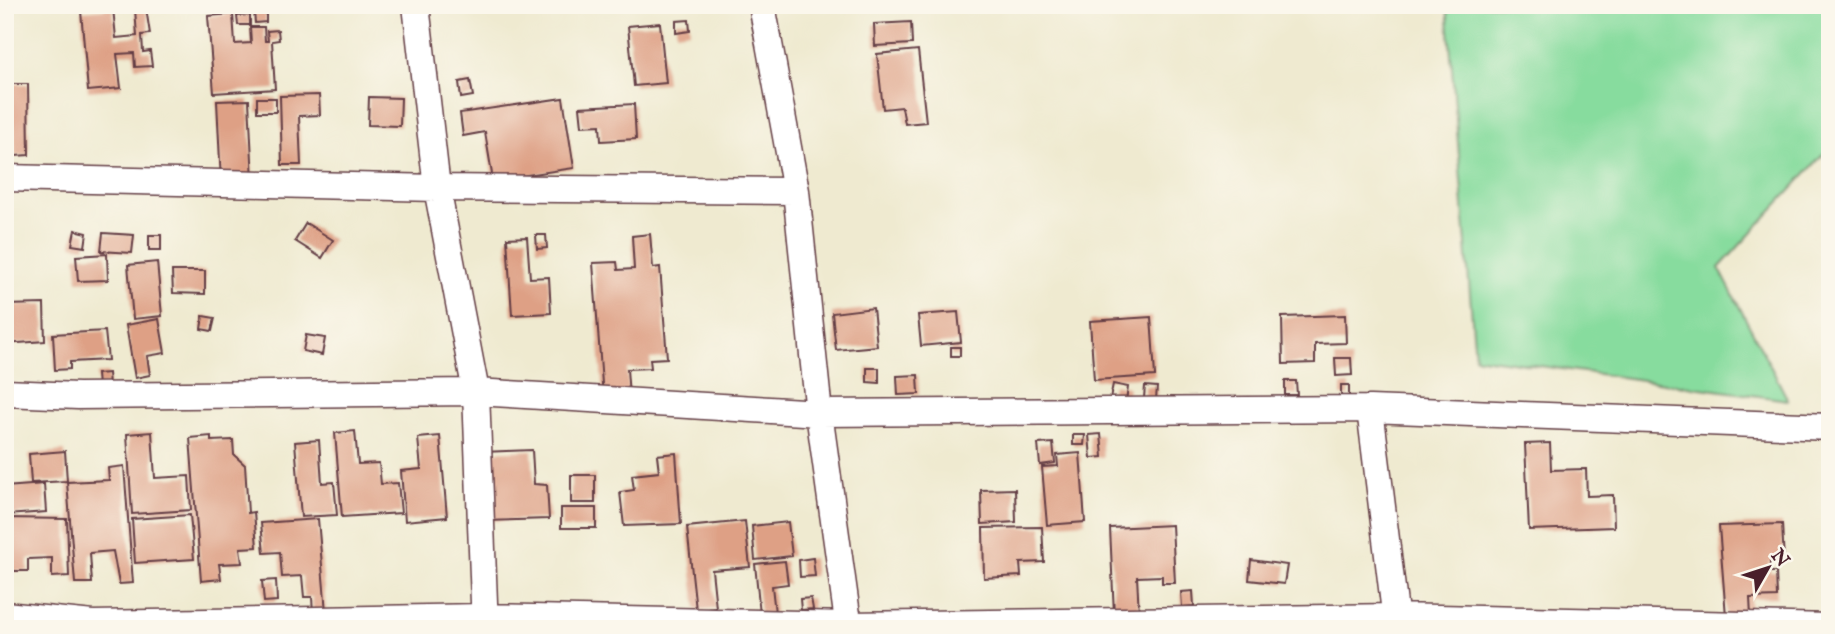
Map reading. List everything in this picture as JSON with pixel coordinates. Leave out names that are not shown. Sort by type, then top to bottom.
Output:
[{"type":"street","points":[[416,5],[437,188],[476,392],[484,623]]},
{"type":"street","points":[[762,5],[796,191],[819,413],[849,627]]},
{"type":"street","points":[[5,178],[437,188],[796,191]]},
{"type":"street","points":[[5,394],[78,397],[476,392],[819,413],[1370,409],[1830,427]]},
{"type":"street","points":[[1370,409],[1396,623]]},
{"type":"street","points":[[5,615],[93,624],[484,623],[849,627],[1396,623],[1830,626]]},
{"type":"green space","points":[[1447,5],[1830,5],[1830,147],[1719,268],[1788,400],[1475,357]]},
{"type":"building","points":[[113,8],[116,38],[137,36],[135,9],[146,8],[150,34],[142,35],[143,52],[150,51],[152,66],[135,67],[134,53],[117,54],[121,88],[88,91],[81,11]]},
{"type":"building","points":[[266,10],[266,22],[255,23],[254,11]]},
{"type":"building","points":[[233,14],[235,44],[251,43],[250,27],[264,27],[265,41],[268,41],[267,31],[278,30],[279,40],[272,41],[275,89],[214,93],[208,16]]},
{"type":"building","points":[[250,15],[250,25],[238,25],[237,16]]},
{"type":"building","points":[[689,20],[690,31],[676,33],[676,21]]},
{"type":"building","points":[[911,22],[912,44],[875,46],[874,24]]},
{"type":"building","points":[[660,23],[666,83],[634,86],[628,26]]},
{"type":"building","points":[[918,50],[926,122],[905,124],[902,107],[883,109],[877,54]]},
{"type":"building","points":[[470,80],[473,96],[461,98],[459,82]]},
{"type":"building","points":[[5,84],[28,84],[29,155],[15,156],[14,127],[5,127]]},
{"type":"building","points":[[319,95],[320,115],[299,116],[301,165],[282,165],[280,96]]},
{"type":"building","points":[[369,97],[401,98],[400,126],[368,125]]},
{"type":"building","points":[[257,98],[276,98],[276,112],[257,112]]},
{"type":"building","points":[[563,98],[574,168],[493,180],[485,132],[463,136],[460,113]]},
{"type":"building","points":[[249,100],[253,181],[221,182],[217,101]]},
{"type":"building","points":[[634,104],[636,139],[601,141],[600,125],[582,126],[580,107]]},
{"type":"building","points":[[306,223],[333,240],[322,258],[295,241]]},
{"type":"building","points":[[75,230],[87,233],[85,247],[72,245]]},
{"type":"building","points":[[103,233],[134,235],[132,253],[101,251]]},
{"type":"building","points":[[650,234],[653,268],[660,267],[667,358],[650,359],[651,368],[627,369],[629,396],[603,397],[593,263],[617,262],[618,270],[634,269],[632,236]]},
{"type":"building","points":[[149,235],[161,235],[161,250],[149,250]]},
{"type":"building","points":[[536,235],[546,235],[547,248],[537,249]]},
{"type":"building","points":[[527,237],[530,278],[549,277],[551,313],[512,315],[507,238]]},
{"type":"building","points":[[107,254],[108,280],[78,281],[76,256]]},
{"type":"building","points":[[157,262],[162,316],[133,319],[128,265]]},
{"type":"building","points":[[172,271],[205,271],[205,294],[173,293]]},
{"type":"building","points":[[44,304],[45,341],[5,344],[5,305]]},
{"type":"building","points":[[873,308],[877,346],[836,350],[832,313]]},
{"type":"building","points":[[958,312],[961,342],[921,346],[918,315]]},
{"type":"building","points":[[1345,315],[1346,343],[1315,344],[1315,363],[1283,364],[1282,317]]},
{"type":"building","points":[[203,316],[215,318],[212,331],[201,329]]},
{"type":"building","points":[[1151,317],[1155,376],[1094,380],[1090,321]]},
{"type":"building","points":[[159,319],[165,353],[147,356],[150,375],[135,378],[126,325]]},
{"type":"building","points":[[105,331],[108,360],[70,362],[70,369],[55,370],[53,334]]},
{"type":"building","points":[[306,335],[325,338],[322,355],[303,351]]},
{"type":"building","points":[[951,347],[960,347],[960,356],[951,356]]},
{"type":"building","points":[[1335,358],[1351,358],[1352,375],[1336,376]]},
{"type":"building","points":[[867,368],[879,368],[879,383],[867,382]]},
{"type":"building","points":[[108,373],[109,385],[98,386],[97,374]]},
{"type":"building","points":[[918,375],[919,394],[898,395],[897,376]]},
{"type":"building","points":[[1285,381],[1296,381],[1297,395],[1285,395]]},
{"type":"building","points":[[1113,384],[1128,387],[1126,402],[1110,399]]},
{"type":"building","points":[[1341,385],[1349,385],[1349,396],[1341,396]]},
{"type":"building","points":[[1145,386],[1157,387],[1156,399],[1144,398]]},
{"type":"building","points":[[355,431],[358,464],[379,463],[381,484],[398,483],[401,513],[342,517],[335,433]]},
{"type":"building","points":[[152,432],[155,478],[189,476],[191,510],[132,514],[127,434]]},
{"type":"building","points":[[1101,434],[1103,457],[1091,458],[1089,435]]},
{"type":"building","points":[[1073,435],[1085,435],[1084,445],[1073,445]]},
{"type":"building","points":[[211,436],[211,441],[233,440],[234,455],[245,465],[248,513],[254,512],[257,547],[240,548],[242,563],[219,564],[221,579],[201,581],[190,438]]},
{"type":"building","points":[[440,436],[447,517],[405,521],[401,471],[421,469],[418,438]]},
{"type":"building","points":[[319,440],[322,483],[334,482],[337,515],[301,517],[295,442]]},
{"type":"building","points":[[1053,443],[1055,463],[1040,465],[1038,444]]},
{"type":"building","points":[[1550,443],[1551,470],[1586,469],[1587,496],[1613,495],[1614,527],[1529,530],[1525,444]]},
{"type":"building","points":[[532,450],[534,484],[547,485],[549,519],[486,521],[483,452]]},
{"type":"building","points":[[65,451],[67,481],[31,483],[29,454]]},
{"type":"building","points":[[676,453],[681,524],[624,526],[620,492],[634,490],[632,475],[659,472],[657,455]]},
{"type":"building","points":[[1080,453],[1085,522],[1047,525],[1042,467],[1058,466],[1057,455]]},
{"type":"building","points":[[124,466],[133,583],[119,584],[113,551],[90,553],[92,583],[75,583],[67,482],[109,480],[108,468]]},
{"type":"building","points":[[571,475],[595,475],[595,503],[571,503]]},
{"type":"building","points":[[44,484],[46,512],[7,515],[5,487]]},
{"type":"building","points":[[1015,489],[1016,522],[982,524],[981,490]]},
{"type":"building","points":[[561,508],[596,508],[596,528],[561,528]]},
{"type":"building","points":[[190,515],[194,559],[135,563],[132,519]]},
{"type":"building","points":[[7,518],[67,519],[69,576],[52,577],[52,558],[28,559],[28,571],[9,571],[11,608],[5,608],[5,560],[9,560]]},
{"type":"building","points":[[318,519],[326,612],[313,613],[312,597],[304,597],[302,576],[282,577],[280,552],[264,553],[261,523]]},
{"type":"building","points":[[745,521],[750,567],[712,570],[716,608],[696,610],[687,527]]},
{"type":"building","points":[[788,522],[792,556],[755,560],[752,526]]},
{"type":"building","points":[[1782,524],[1784,562],[1770,562],[1770,572],[1776,572],[1777,597],[1750,598],[1751,616],[1726,616],[1719,526]]},
{"type":"building","points":[[1172,525],[1175,583],[1162,583],[1162,576],[1137,577],[1139,613],[1114,614],[1110,528]]},
{"type":"building","points":[[1042,527],[1044,562],[1020,563],[1021,576],[984,578],[983,528]]},
{"type":"building","points":[[813,558],[815,576],[800,577],[799,560]]},
{"type":"building","points":[[1251,560],[1287,565],[1284,584],[1249,580]]},
{"type":"building","points":[[785,561],[788,584],[772,586],[775,613],[760,614],[755,564]]},
{"type":"building","points":[[276,580],[277,601],[264,602],[262,581]]},
{"type":"building","points":[[1193,591],[1194,606],[1182,607],[1181,592]]},
{"type":"building","points":[[811,598],[813,609],[801,610],[800,599]]}]
